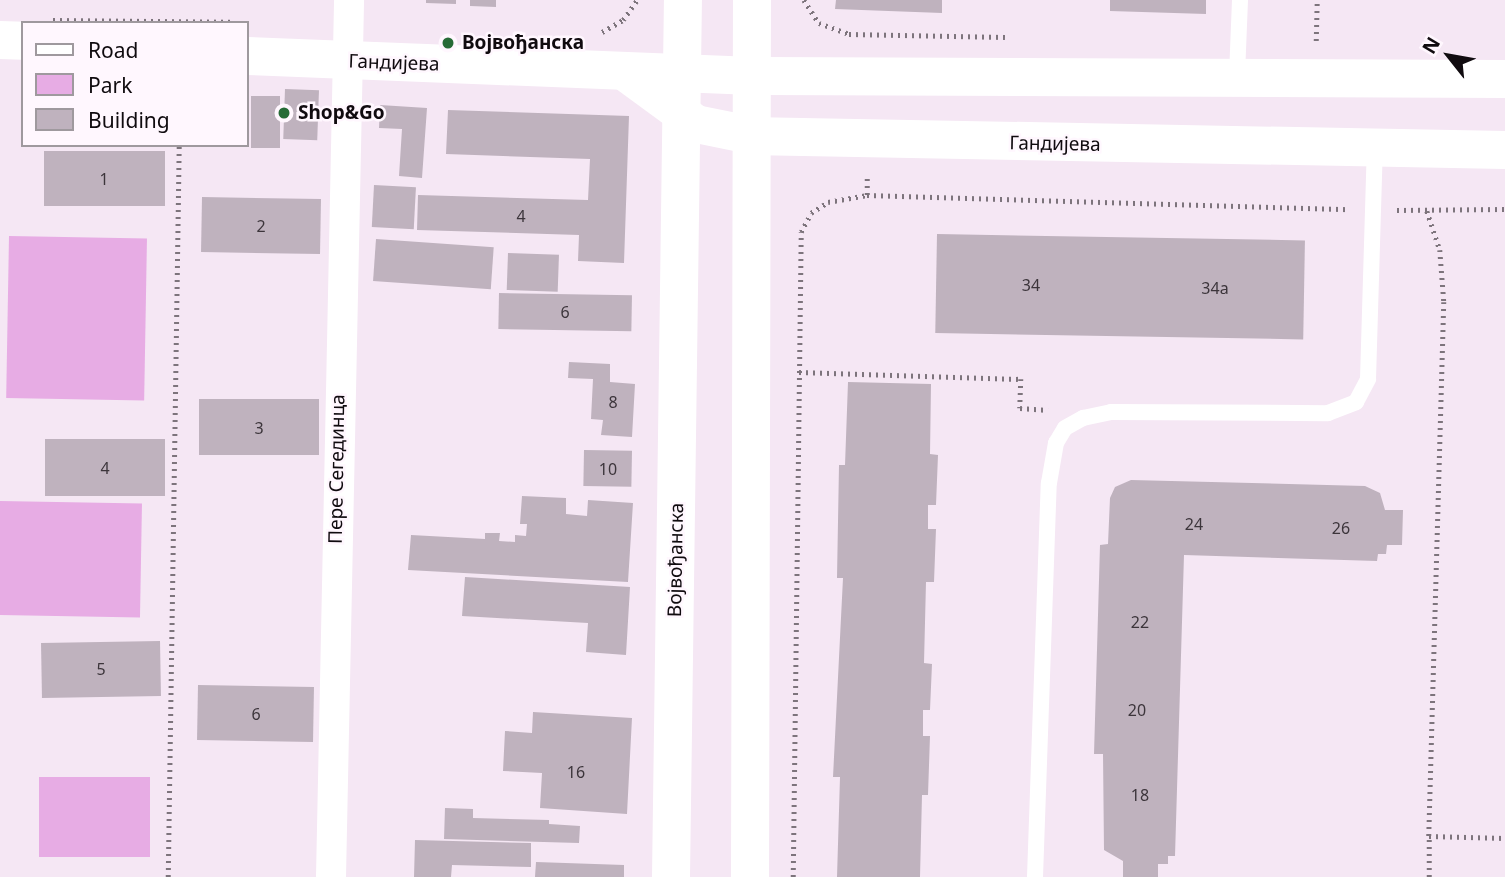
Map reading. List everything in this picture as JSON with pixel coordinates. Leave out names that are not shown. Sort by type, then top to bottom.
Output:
[{"type":"main road","name":"Војвођанска","points":[[671,877],[685,74],[683,0]]},
{"type":"main road","points":[[750,877],[755,136],[752,0]]},
{"type":"main road","points":[[0,40],[21,41]]},
{"type":"main road","name":"Гандијева","points":[[248,56],[754,76],[1237,75],[1505,79]]},
{"type":"main road","name":"Гандијева","points":[[625,72],[684,117],[709,128],[755,136],[1505,150]]},
{"type":"street","name":"Пере Сегединца","points":[[331,877],[349,0]]},
{"type":"lane","points":[[1237,75],[1240,0]]},
{"type":"lane","points":[[1035,877],[1049,483],[1056,443],[1065,428],[1083,418],[1111,412],[1344,410],[1356,402],[1368,379],[1376,149]]},
{"type":"path","points":[[622,20],[637,0]]},
{"type":"path","points":[[1316,41],[1317,0]]},
{"type":"path","points":[[168,877],[179,147]]},
{"type":"path","points":[[793,877],[801,232],[811,213],[828,202],[867,195],[1374,210],[1505,209]]},
{"type":"path","points":[[1427,211],[1440,250],[1444,302],[1429,877]]},
{"type":"path","points":[[799,372],[1021,379],[1020,408],[1048,410],[1065,428]]},
{"type":"path","points":[[1429,836],[1505,838]]},
{"type":"green space","points":[[9,236],[147,238],[144,400],[6,398]]},
{"type":"green space","points":[[0,501],[142,503],[140,617],[0,615]]},
{"type":"green space","points":[[39,777],[150,777],[150,857],[39,857]]},
{"type":"building","points":[[426,0],[456,0],[456,4],[426,3]]},
{"type":"building","points":[[470,0],[496,0],[496,7],[470,6]]},
{"type":"building","points":[[836,0],[942,0],[942,13],[835,9]]},
{"type":"building","points":[[1110,0],[1206,0],[1206,14],[1110,11]]},
{"type":"building","points":[[285,89],[319,90],[317,140],[283,139]]},
{"type":"building","points":[[251,96],[280,96],[280,148],[251,148]]},
{"type":"building","points":[[380,105],[427,108],[422,178],[399,176],[402,129],[379,128]]},
{"type":"building","points":[[448,110],[629,116],[624,263],[578,261],[579,235],[417,230],[418,195],[588,200],[590,159],[446,154]]},
{"type":"building","points":[[44,151],[165,151],[165,206],[44,206]]},
{"type":"building","points":[[374,185],[416,187],[414,229],[372,227]]},
{"type":"building","points":[[202,197],[321,199],[320,254],[201,252]]},
{"type":"building","points":[[937,234],[1305,240],[1303,339],[935,333]]},
{"type":"building","points":[[376,239],[494,247],[491,289],[373,281]]},
{"type":"building","points":[[508,253],[559,255],[558,292],[507,290]]},
{"type":"building","points":[[499,293],[632,295],[631,331],[498,329]]},
{"type":"building","points":[[569,362],[610,364],[610,382],[635,384],[632,437],[601,435],[603,420],[591,419],[593,379],[568,378]]},
{"type":"building","points":[[848,382],[931,384],[930,454],[938,455],[936,505],[928,505],[928,529],[936,529],[934,582],[926,582],[924,663],[932,664],[930,710],[923,710],[923,736],[930,736],[928,795],[922,795],[920,877],[837,877],[840,777],[833,777],[843,578],[837,578],[839,465],[845,465]]},
{"type":"building","points":[[199,399],[319,399],[319,455],[199,455]]},
{"type":"building","points":[[45,439],[165,439],[165,496],[45,496]]},
{"type":"building","points":[[584,450],[632,451],[631,487],[583,486]]},
{"type":"building","points":[[1131,480],[1365,486],[1380,493],[1385,510],[1403,510],[1402,545],[1387,545],[1386,554],[1378,554],[1377,561],[1184,555],[1175,856],[1168,856],[1168,864],[1158,864],[1158,877],[1123,877],[1123,861],[1104,850],[1103,754],[1094,754],[1100,545],[1108,544],[1110,498],[1115,487]]},
{"type":"building","points":[[522,496],[566,498],[566,514],[587,516],[588,500],[633,503],[628,582],[408,570],[411,535],[485,539],[485,533],[500,533],[499,541],[515,542],[515,535],[526,536],[527,524],[520,524]]},
{"type":"building","points":[[465,577],[630,587],[626,655],[586,652],[588,623],[462,616]]},
{"type":"building","points":[[160,641],[161,696],[42,698],[41,643]]},
{"type":"building","points":[[198,685],[314,687],[313,742],[197,740]]},
{"type":"building","points":[[533,712],[632,718],[627,814],[540,808],[542,773],[503,771],[505,731],[532,733]]},
{"type":"building","points":[[445,808],[473,809],[473,818],[549,820],[549,824],[580,826],[579,843],[444,839]]},
{"type":"building","points":[[415,840],[531,843],[531,867],[452,865],[451,877],[414,877]]},
{"type":"building","points":[[536,862],[624,865],[624,877],[535,877]]},
{"type":"place","name":"Војвођанска","points":[[448,43]]},
{"type":"place","name":"Shop&Go","points":[[284,113]]}]
